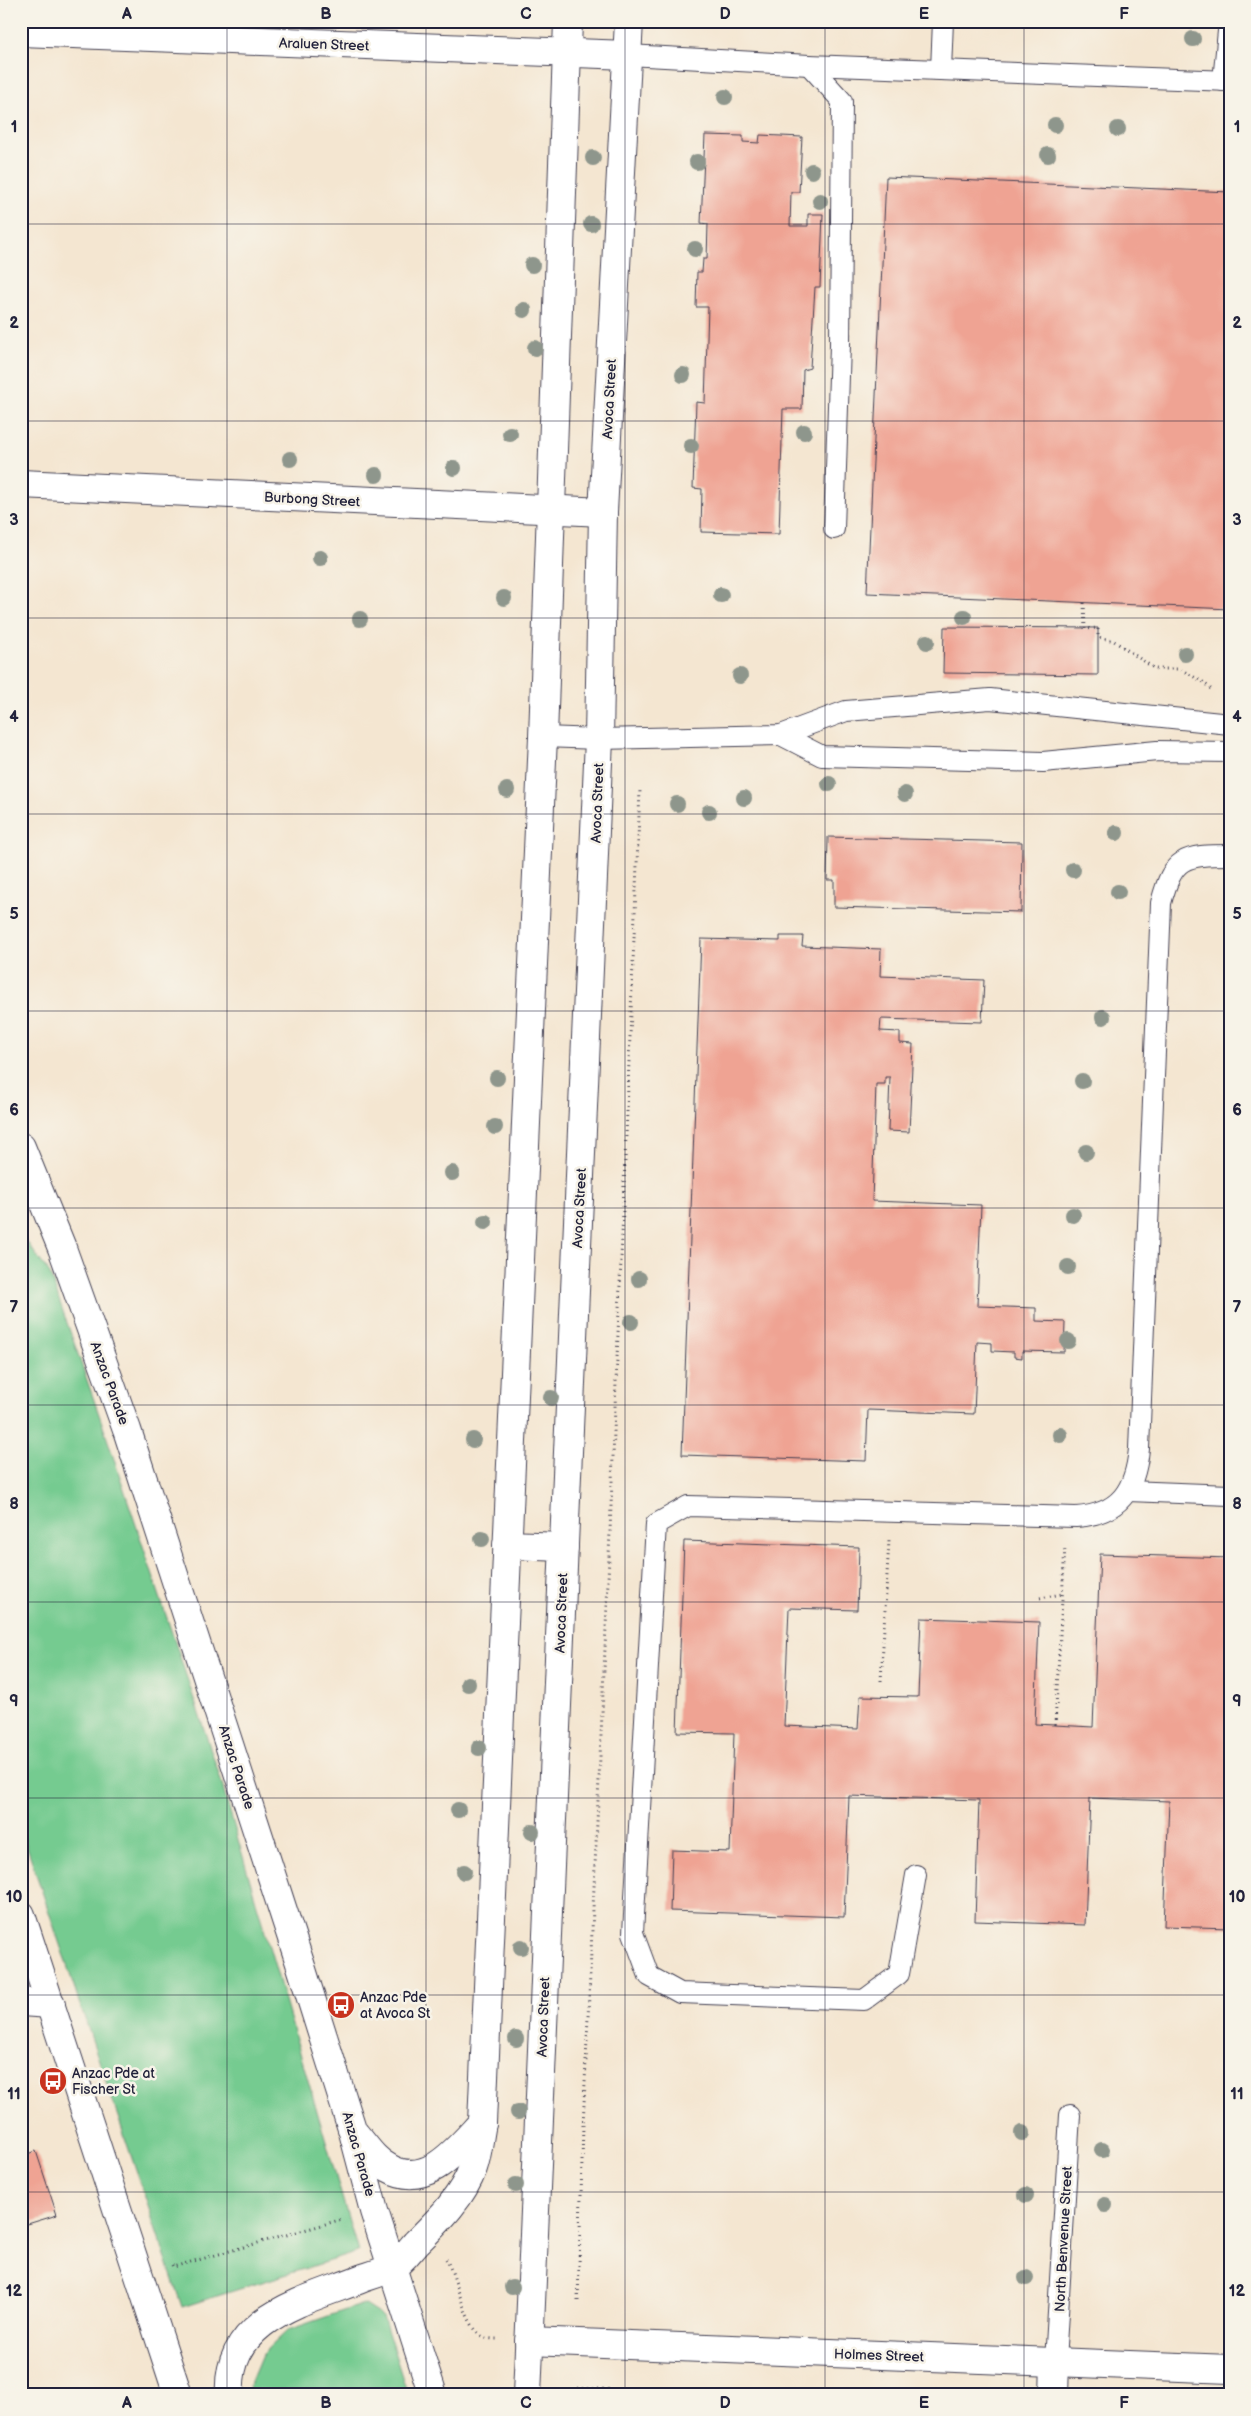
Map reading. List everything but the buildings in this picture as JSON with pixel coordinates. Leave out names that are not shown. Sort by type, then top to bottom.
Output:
[{"type":"main road","points":[[230,2395],[229,2379],[236,2352],[252,2330],[272,2316],[300,2302],[392,2267],[454,2203],[473,2168],[482,2123],[543,737],[568,21]]},
{"type":"main road","name":"Avoca Street","points":[[527,2395],[599,739],[604,512],[629,21]]},
{"type":"main road","name":"Araluen Street","points":[[21,32],[628,55]]},
{"type":"main road","name":"Burbong Street","points":[[21,484],[604,512]]},
{"type":"main road","name":"Anzac Parade","points":[[21,1147],[62,1248],[127,1430],[353,2132],[392,2267],[433,2395]]},
{"type":"main road","points":[[507,1545],[564,1548]]},
{"type":"main road","points":[[21,1915],[178,2395]]},
{"type":"main road","points":[[21,2002],[51,2004]]},
{"type":"main road","points":[[353,2132],[373,2156],[390,2169],[409,2174],[428,2171],[447,2159],[482,2123]]},
{"type":"main road","name":"Holmes Street","points":[[529,2341],[1230,2369]]},
{"type":"main road","points":[[1054,2395],[1055,2362]]},
{"type":"lane","points":[[941,70],[943,21]]},
{"type":"lane","points":[[628,55],[809,65],[1226,81],[1230,21]]},
{"type":"lane","points":[[809,65],[842,101],[840,346],[834,530]]},
{"type":"lane","points":[[543,737],[599,739],[782,735],[846,711],[990,699],[1230,724]]},
{"type":"lane","points":[[782,735],[822,756],[1043,762],[1157,751],[1230,752]]},
{"type":"lane","points":[[916,1874],[899,1974],[864,2000],[680,1993],[648,1976],[633,1933],[656,1524],[688,1506],[1066,1518],[1091,1516],[1106,1511],[1120,1501],[1128,1491],[1134,1478],[1140,1449],[1161,903],[1167,878],[1174,867],[1188,859],[1201,855],[1230,855]]},
{"type":"lane","points":[[1128,1491],[1230,1496]]},
{"type":"lane","name":"North Benvenue Street","points":[[1055,2362],[1070,2115]]},
{"type":"path","points":[[1084,602],[1085,628],[1098,628],[1098,638],[1114,640],[1154,669],[1180,669],[1203,682],[1216,693]]},
{"type":"path","points":[[578,2301],[583,2126],[607,1605],[640,790]]},
{"type":"path","points":[[881,1681],[890,1512]]},
{"type":"path","points":[[1055,1725],[1066,1518]]},
{"type":"path","points":[[1040,1598],[1062,1594]]},
{"type":"path","points":[[170,2258],[173,2267],[350,2217]]},
{"type":"path","points":[[442,2252],[453,2272],[472,2327],[484,2338],[529,2341]]},
{"type":"path","points":[[575,2395],[575,2388],[722,2395]]},
{"type":"green space","points":[[21,1234],[50,1274],[102,1423],[219,1774],[358,2252],[182,2307],[21,1829]]},
{"type":"green space","points":[[363,2304],[383,2317],[408,2395],[250,2395],[249,2386],[262,2355],[288,2330]]},
{"type":"place","name":"Anzac Pde at Avoca St","points":[[341,2005]]},
{"type":"place","name":"Anzac Pde at Fischer St","points":[[53,2081]]}]
